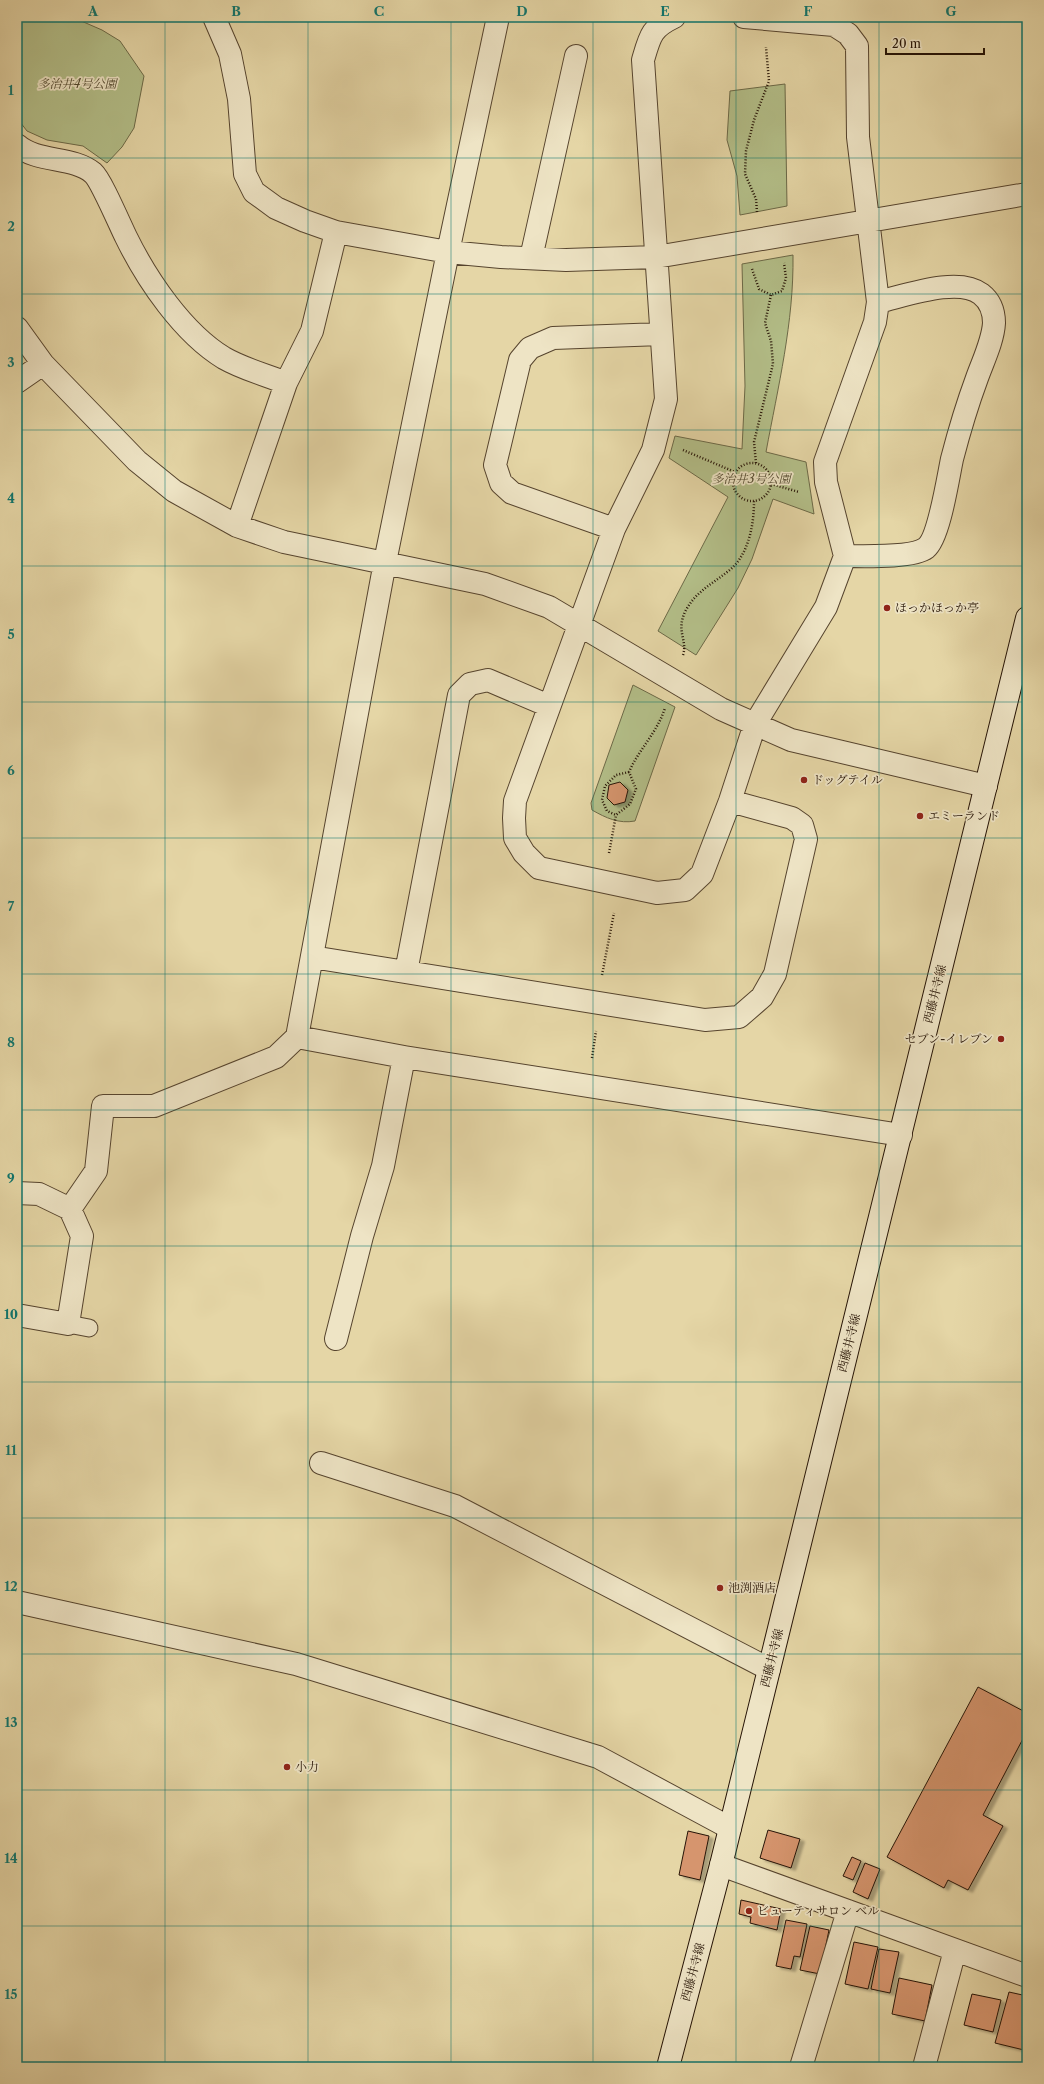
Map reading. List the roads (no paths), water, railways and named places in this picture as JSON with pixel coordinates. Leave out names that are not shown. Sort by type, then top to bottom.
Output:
[{"type":"street","points":[[214,17],[230,54],[239,99],[245,174],[254,192],[276,208],[336,232],[448,252],[566,260],[656,257],[1027,194]]},
{"type":"street","points":[[70,1209],[96,1171],[103,1106],[154,1106],[276,1057],[297,1037],[385,562],[448,252],[498,17]]},
{"type":"street","points":[[674,17],[660,24],[650,37],[643,60],[666,399],[653,450],[614,529],[578,624],[515,801],[514,818],[515,838],[524,853],[539,868],[657,893],[685,890],[702,874],[730,801],[755,724],[826,607],[845,556],[826,482],[825,462],[875,322],[878,302],[858,137],[859,64],[857,46],[848,34],[834,25],[754,18]]},
{"type":"street","points":[[531,258],[576,56]]},
{"type":"street","points":[[17,145],[24,152],[70,162],[93,173],[131,248],[154,287],[183,322],[209,348],[226,359],[286,383]]},
{"type":"street","points":[[237,526],[286,383],[312,330],[336,232]]},
{"type":"street","points":[[845,556],[915,554],[926,548],[935,534],[954,452],[968,402],[991,339],[994,323],[992,308],[981,294],[967,287],[951,285],[878,302]]},
{"type":"street","points":[[17,328],[43,364],[137,461],[174,491],[237,526],[284,542],[485,584],[549,607],[721,709],[791,740],[986,786]]},
{"type":"street","points":[[614,529],[512,493],[501,482],[495,465],[520,360],[530,348],[553,338],[661,334]]},
{"type":"street","points":[[17,382],[43,364]]},
{"type":"street","name":"西藤井寺線","points":[[668,2067],[721,1865],[1027,618]]},
{"type":"street","points":[[406,972],[460,694],[470,684],[488,680],[549,706]]},
{"type":"street","points":[[312,956],[705,1020],[739,1017],[762,997],[775,974],[806,840],[802,824],[792,818],[730,801]]},
{"type":"street","points":[[297,1037],[587,1086],[900,1135]]},
{"type":"street","points":[[336,1339],[362,1236],[383,1166],[404,1056]]},
{"type":"street","points":[[17,1193],[39,1194],[70,1209],[82,1236],[79,1326],[17,1315]]},
{"type":"street","points":[[321,1464],[455,1506],[769,1670]]},
{"type":"street","points":[[18,1605],[296,1664],[598,1756],[730,1828]]},
{"type":"street","points":[[721,1865],[1027,1976]]},
{"type":"street","points":[[801,2067],[848,1911]]},
{"type":"street","points":[[924,2067],[955,1950]]},
{"type":"place","name":"ほっかほっか亭","points":[[887,608]]},
{"type":"place","name":"ドッグテイル","points":[[804,780]]},
{"type":"place","name":"エミーランド","points":[[920,816]]},
{"type":"place","name":"セブン-イレブン","points":[[1001,1039]]},
{"type":"place","name":"池渕酒店","points":[[720,1588]]},
{"type":"place","name":"小力","points":[[287,1767]]},
{"type":"place","name":"ビューティサロン ベル","points":[[749,1911]]},
{"type":"park label","name":"多治井4号公園","points":[[77,84]]},
{"type":"park label","name":"多治井3号公園","points":[[751,479]]}]
